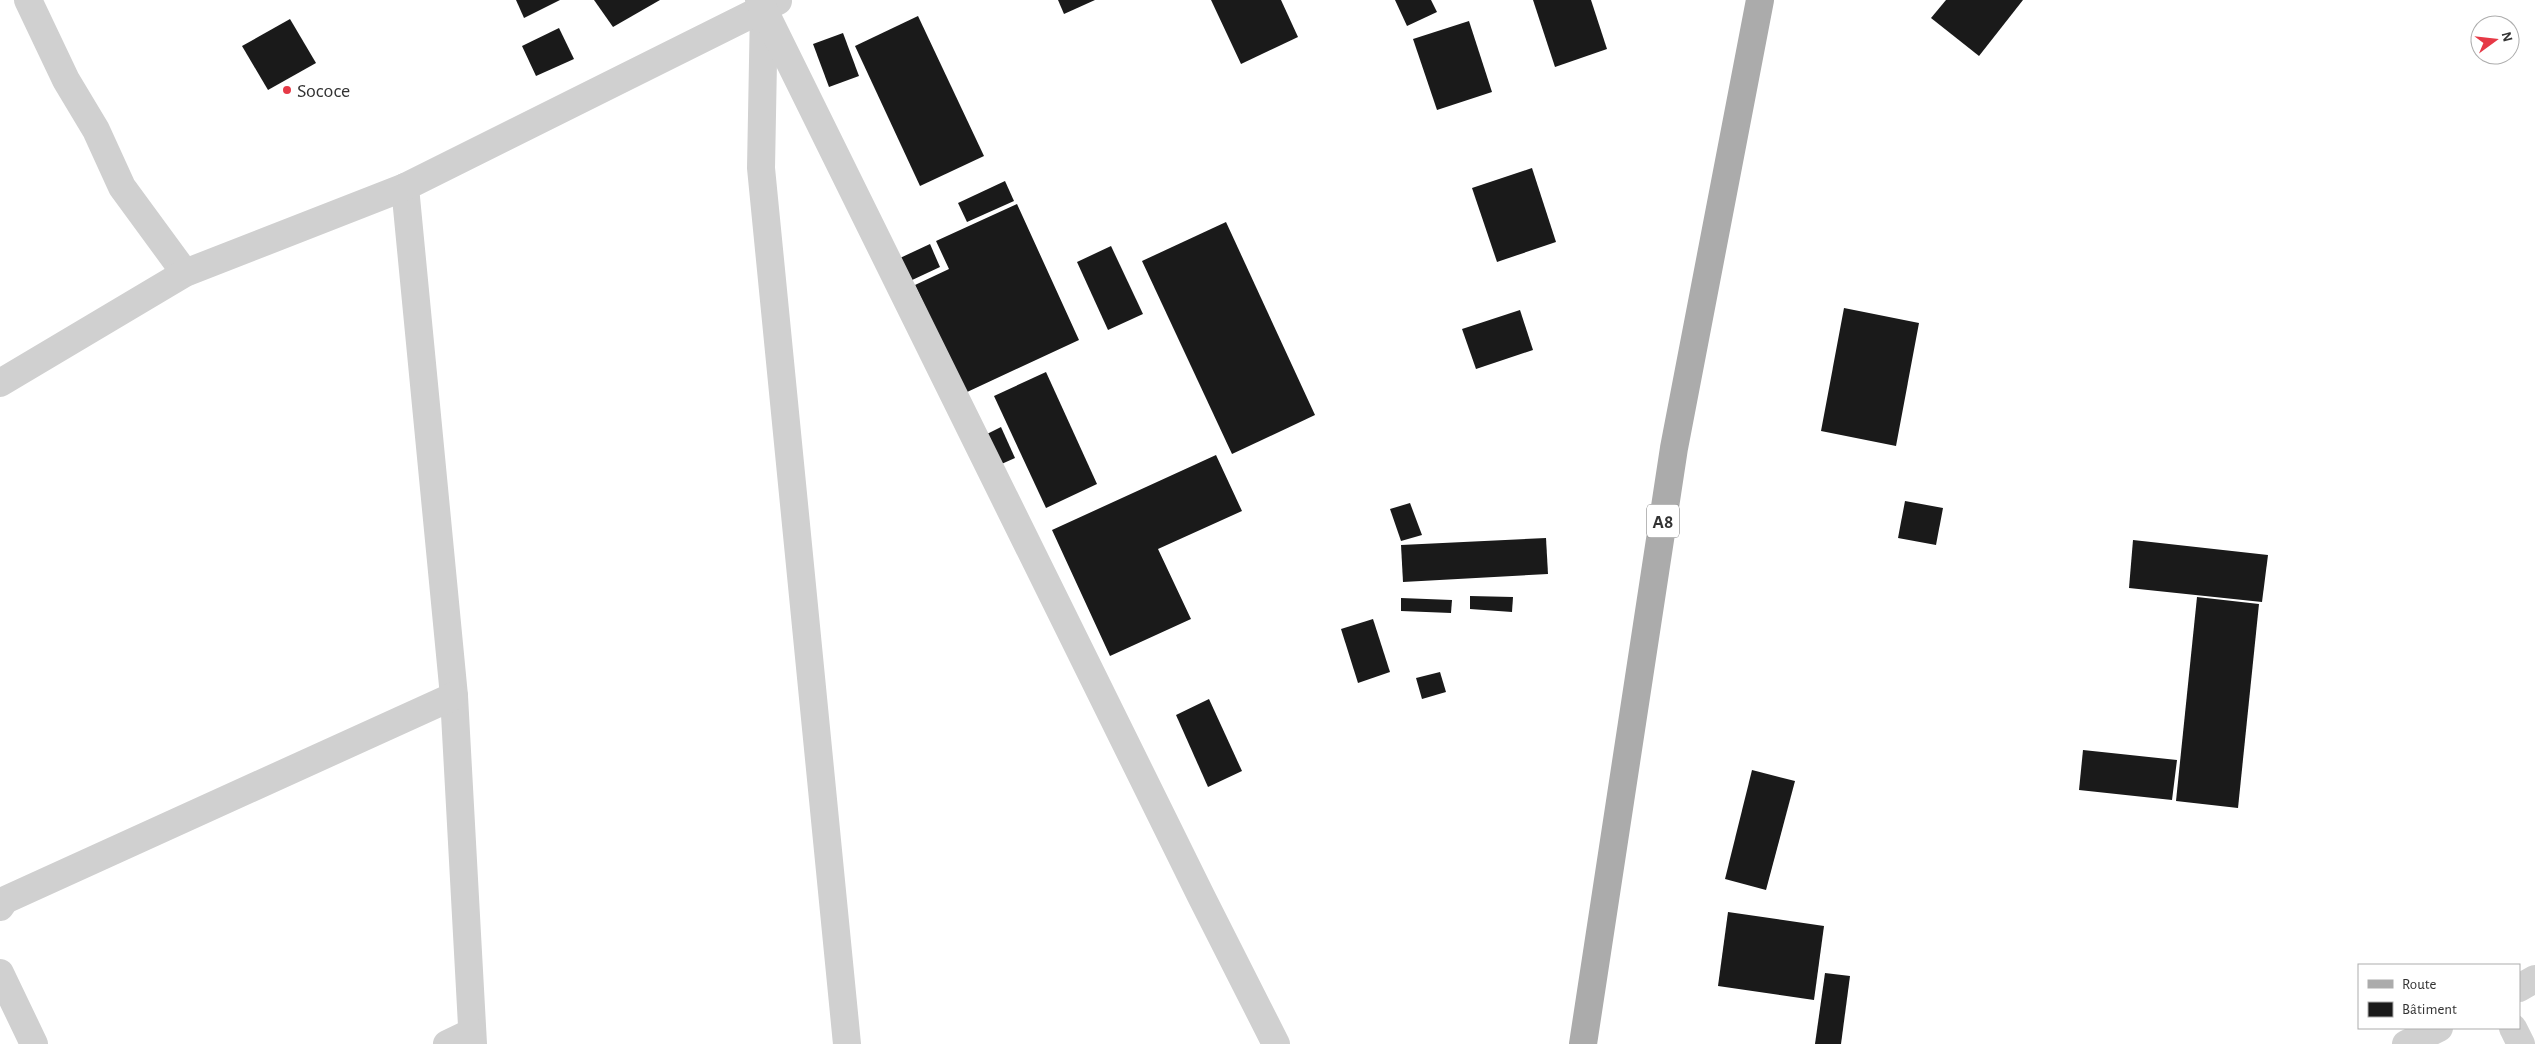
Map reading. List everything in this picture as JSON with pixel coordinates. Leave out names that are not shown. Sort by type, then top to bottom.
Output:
[{"type":"main road","name":"A8","points":[[1584,1044],[1674,448],[1760,0]]},
{"type":"street","points":[[28,0],[66,80],[96,130],[122,188],[185,273]]},
{"type":"street","points":[[0,383],[185,273],[405,187],[768,3]]},
{"type":"street","points":[[768,3],[760,168],[847,1044]]},
{"type":"street","points":[[768,3],[1192,878],[1276,1044]]},
{"type":"street","points":[[405,187],[454,696],[473,1038],[447,1044]]},
{"type":"street","points":[[0,907],[5,900],[454,696]]},
{"type":"street","points":[[0,973],[34,1044]]},
{"type":"street","points":[[2520,988],[2535,980]]},
{"type":"street","points":[[2406,1044],[2437,1029]]},
{"type":"street","points":[[2514,1029],[2521,1044]]},
{"type":"building","points":[[516,0],[560,0],[524,18]]},
{"type":"building","points":[[594,0],[660,0],[613,27]]},
{"type":"building","points":[[1058,0],[1095,0],[1064,14]]},
{"type":"building","points":[[1211,0],[1281,0],[1298,37],[1241,64]]},
{"type":"building","points":[[1395,0],[1431,0],[1437,12],[1407,26]]},
{"type":"building","points":[[1533,0],[1591,0],[1607,49],[1555,67]]},
{"type":"building","points":[[1946,0],[2023,0],[1979,56],[1931,18]]},
{"type":"building","points":[[918,16],[984,156],[920,186],[855,46]]},
{"type":"building","points":[[290,19],[316,63],[268,90],[242,46]]},
{"type":"building","points":[[1469,21],[1492,92],[1437,110],[1413,39]]},
{"type":"building","points":[[559,28],[574,59],[536,76],[522,46]]},
{"type":"building","points":[[843,33],[859,76],[829,87],[813,44]]},
{"type":"building","points":[[1532,168],[1556,242],[1497,262],[1472,188]]},
{"type":"building","points":[[1005,181],[1014,201],[967,222],[958,203]]},
{"type":"building","points":[[1017,204],[1079,340],[965,393],[915,285],[949,269],[936,241]]},
{"type":"building","points":[[1226,222],[1315,415],[1232,454],[1142,261]]},
{"type":"building","points":[[930,244],[940,267],[910,281],[900,258]]},
{"type":"building","points":[[1111,246],[1143,314],[1108,330],[1077,262]]},
{"type":"building","points":[[1844,308],[1919,323],[1896,446],[1821,431]]},
{"type":"building","points":[[1520,310],[1533,350],[1476,369],[1462,329]]},
{"type":"building","points":[[1046,372],[1097,484],[1046,508],[994,396]]},
{"type":"building","points":[[1001,427],[1015,458],[997,466],[983,436]]},
{"type":"building","points":[[1216,455],[1242,511],[1158,549],[1191,619],[1110,656],[1052,530]]},
{"type":"building","points":[[1905,501],[1943,508],[1936,545],[1898,538]]},
{"type":"building","points":[[1410,503],[1422,535],[1401,541],[1390,509]]},
{"type":"building","points":[[1546,538],[1548,574],[1403,582],[1401,545]]},
{"type":"building","points":[[2133,540],[2268,555],[2262,602],[2129,588]]},
{"type":"building","points":[[1470,596],[1513,597],[1512,612],[1470,609]]},
{"type":"building","points":[[2197,597],[2259,604],[2238,808],[2176,801]]},
{"type":"building","points":[[1401,598],[1452,600],[1451,613],[1401,611]]},
{"type":"building","points":[[1373,619],[1390,672],[1358,683],[1341,629]]},
{"type":"building","points":[[1440,672],[1446,692],[1422,699],[1416,678]]},
{"type":"building","points":[[1209,699],[1242,771],[1208,787],[1176,715]]},
{"type":"building","points":[[2083,750],[2177,760],[2172,800],[2079,790]]},
{"type":"building","points":[[1752,770],[1795,781],[1766,890],[1725,879]]},
{"type":"building","points":[[1728,912],[1824,926],[1814,1000],[1718,986]]},
{"type":"building","points":[[1825,973],[1850,976],[1841,1044],[1815,1044]]},
{"type":"place","name":"Sococe","points":[[287,90]]}]
